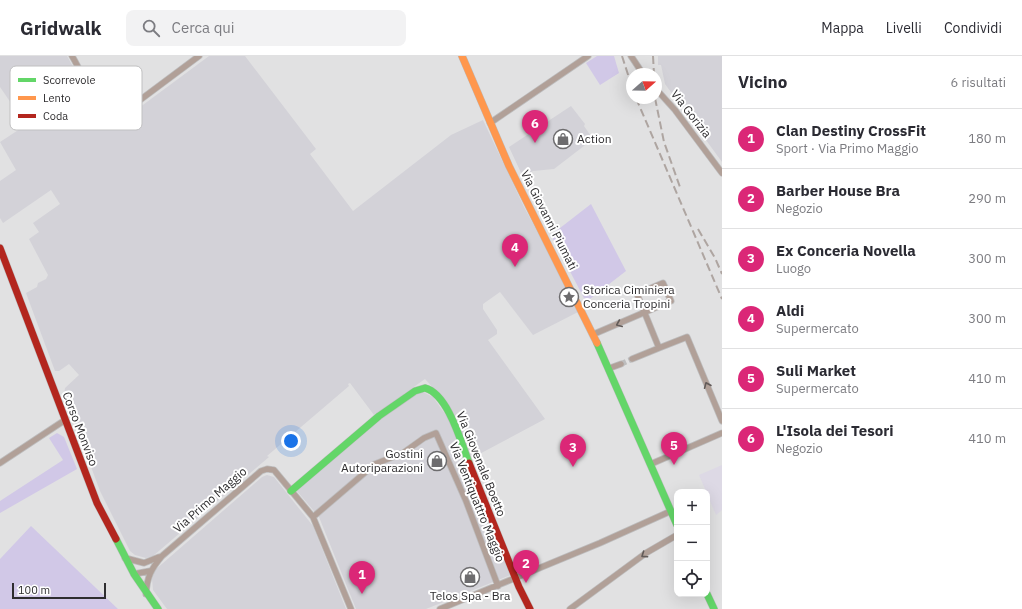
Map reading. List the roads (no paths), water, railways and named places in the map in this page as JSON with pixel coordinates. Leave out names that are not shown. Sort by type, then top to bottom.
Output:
[{"type":"street","points":[[72,56],[78,66]]},
{"type":"street","points":[[142,99],[199,56]]},
{"type":"street","name":"Via Giovanni Piumati","points":[[462,56],[509,166],[610,368],[674,518]]},
{"type":"street","points":[[490,123],[588,56]]},
{"type":"street","points":[[631,56],[639,68]]},
{"type":"street","name":"Via Gorizia","points":[[662,96],[675,110],[722,173]]},
{"type":"street","name":"Corso Monviso","points":[[0,248],[97,502],[134,574],[146,594],[158,609]]},
{"type":"street","points":[[594,334],[644,313],[671,302],[664,283],[637,294],[644,313],[659,348]]},
{"type":"street","points":[[632,359],[687,337],[722,421]]},
{"type":"street","points":[[610,368],[621,364]]},
{"type":"street","name":"Via Giovenale Boetto","points":[[291,491],[354,436],[376,419],[418,389],[426,388],[435,393],[453,422],[519,587],[530,609]]},
{"type":"street","points":[[0,463],[65,420]]},
{"type":"street","name":"Via Ventiquattro Maggio","points":[[313,517],[375,464],[403,454],[424,438],[436,433],[466,502],[498,586]]},
{"type":"street","points":[[651,464],[722,433]]},
{"type":"street","name":"Via Primo Maggio","points":[[146,594],[147,578],[150,571],[162,556],[261,471],[267,469],[274,470],[313,517],[351,609]]},
{"type":"street","points":[[440,609],[498,586],[671,511]]},
{"type":"street","points":[[570,609],[640,557],[674,537]]},
{"type":"street","name":"Via Primo Maggio","points":[[144,562],[162,556]]},
{"type":"street","points":[[125,558],[144,562],[134,574]]},
{"type":"street","points":[[134,574],[150,571]]},
{"type":"street","points":[[708,597],[714,609]]},
{"type":"tunnel","points":[[621,364],[632,359]]},
{"type":"railway","points":[[622,56],[626,68]]},
{"type":"railway","points":[[653,56],[654,68]]},
{"type":"railway","points":[[639,104],[722,299]]},
{"type":"railway","points":[[656,104],[664,142],[681,190]]},
{"type":"railway","points":[[698,229],[715,258],[722,274]]},
{"type":"place","name":"Action","points":[[563,139]]},
{"type":"place","name":"L'Isola dei Tesori","points":[[535,143]]},
{"type":"place","name":"Aldi","points":[[515,267]]},
{"type":"place","name":"Storica Ciminiera Conceria Tropini","points":[[569,297]]},
{"type":"place","name":"Gostini Autoriparazioni","points":[[437,461]]},
{"type":"place","name":"Suli Market","points":[[674,465]]},
{"type":"place","name":"Ex Conceria Novella","points":[[573,467]]},
{"type":"place","name":"Telos Spa - Bra","points":[[470,577]]},
{"type":"place","name":"Barber House Bra","points":[[526,583]]},
{"type":"place","name":"Clan Destiny CrossFit","points":[[362,594]]}]
